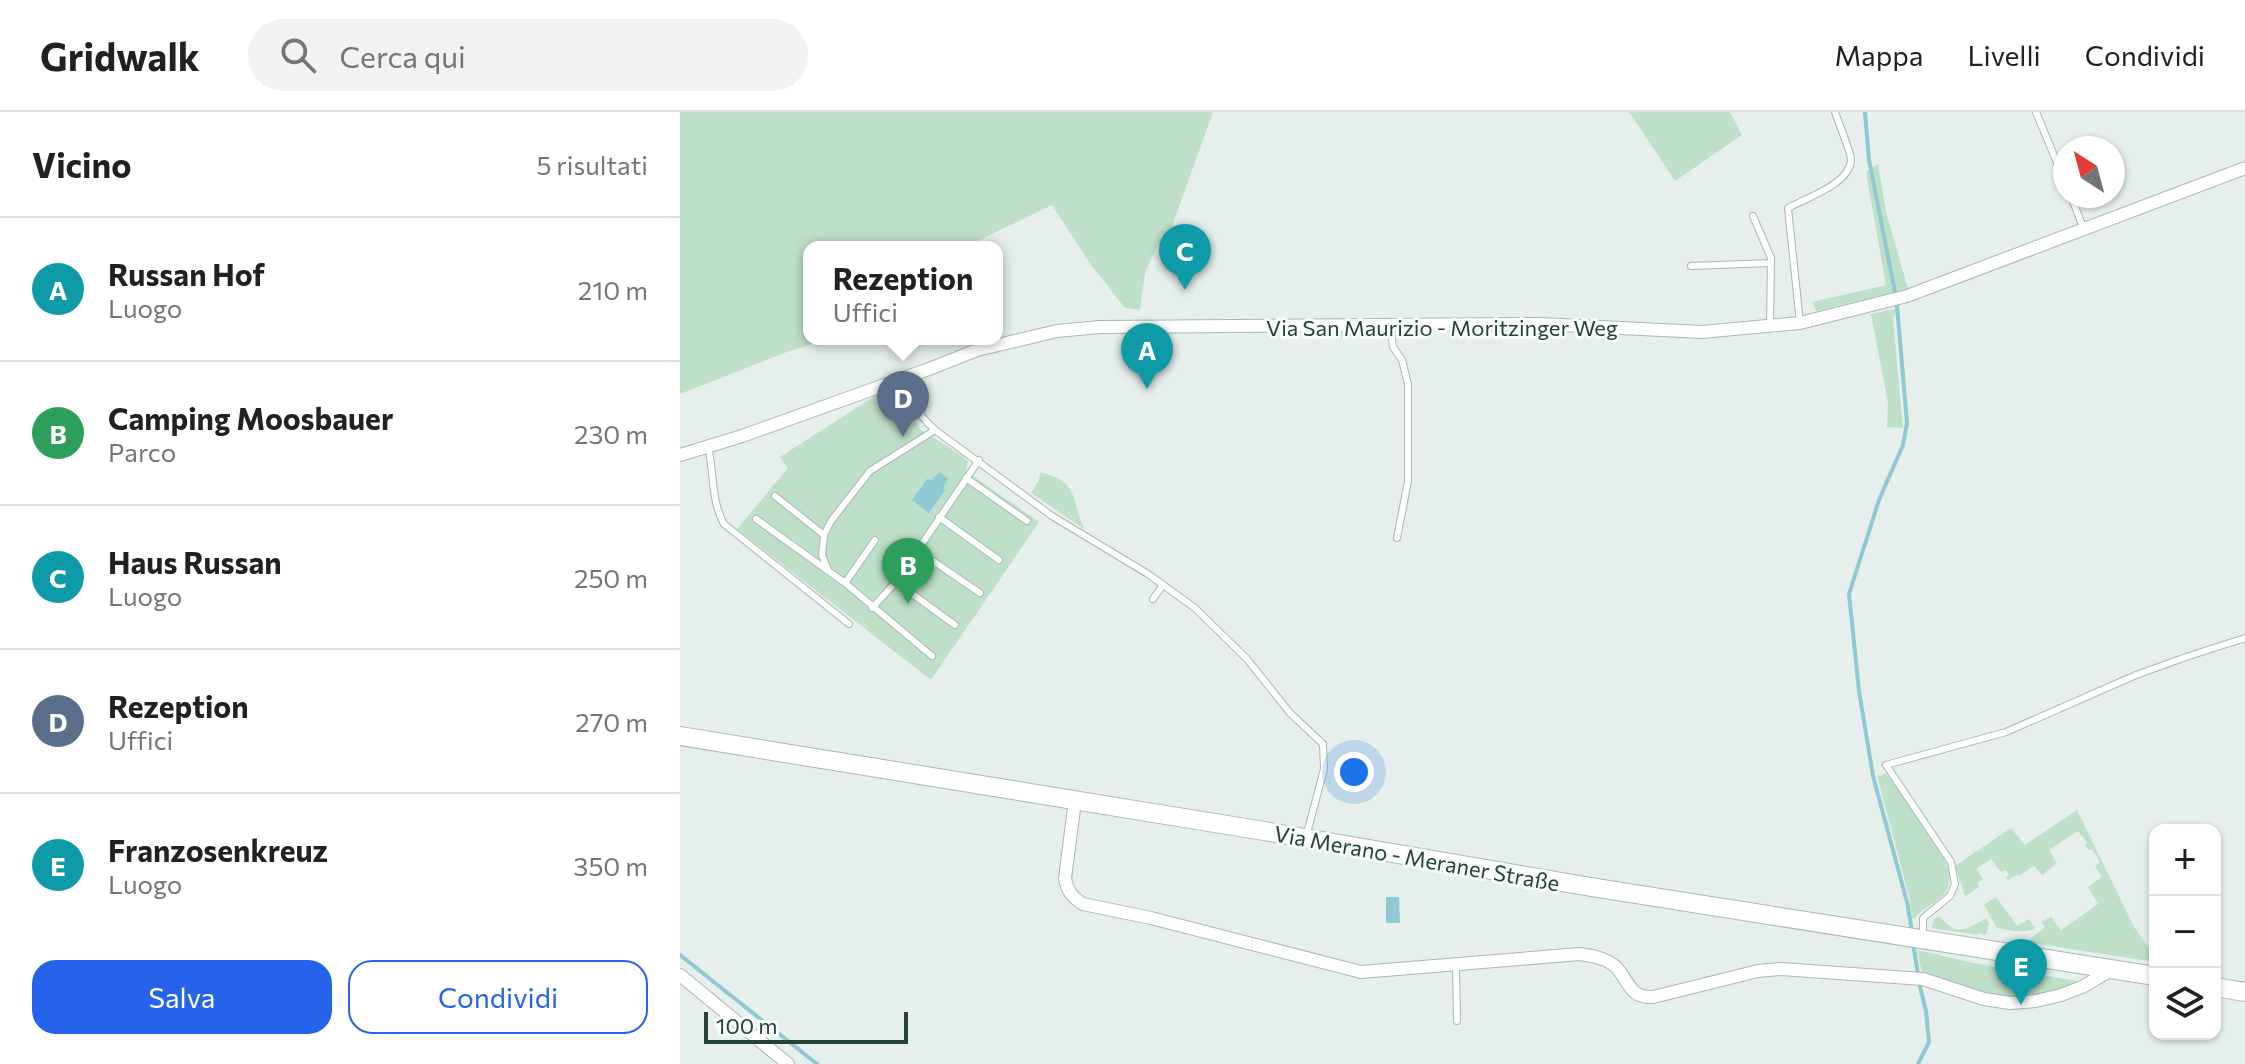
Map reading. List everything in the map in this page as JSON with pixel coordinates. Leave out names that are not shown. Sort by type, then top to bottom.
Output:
[{"type":"main road","name":"Via Merano - Meraner Straße","points":[[680,736],[1075,801],[1307,834],[1591,887],[2149,975]]},
{"type":"main road","points":[[2221,988],[2245,992]]},
{"type":"street","name":"Via San Maurizio - Moritzinger Weg","points":[[1003,343],[1100,327],[1540,324],[1702,332],[1800,323],[1907,296],[2245,168]]},
{"type":"street","name":"Via San Maurizio - Moritzinger Weg","points":[[680,455],[742,436],[995,345]]},
{"type":"street","points":[[1075,801],[1065,878],[1067,888],[1083,904],[1151,918],[1361,972],[1580,954],[1602,958],[1615,967],[1634,992],[1643,997],[1758,971],[1781,969],[1918,978],[1984,999],[2010,1003],[2061,995],[2113,969]]},
{"type":"street","points":[[680,975],[788,1064]]},
{"type":"lane","points":[[1800,323],[1788,208],[1845,176],[1851,160],[1835,112]]},
{"type":"lane","points":[[2036,112],[2053,153]]},
{"type":"lane","points":[[2076,208],[2084,230]]},
{"type":"lane","points":[[1753,216],[1771,258],[1770,326]]},
{"type":"lane","points":[[1691,266],[1771,263]]},
{"type":"lane","points":[[1390,324],[1393,347],[1402,360],[1408,384],[1408,481],[1397,538]]},
{"type":"lane","points":[[904,377],[910,400],[919,415],[935,430],[1052,516],[1195,608],[1247,659],[1290,713],[1323,744],[1324,769],[1307,834]]},
{"type":"lane","points":[[829,572],[822,555],[824,535],[831,521],[870,471],[935,430]]},
{"type":"lane","points":[[708,446],[716,511],[724,524],[849,624]]},
{"type":"lane","points":[[872,608],[896,582],[979,460]]},
{"type":"lane","points":[[966,478],[1027,521]]},
{"type":"lane","points":[[775,496],[824,535]]},
{"type":"lane","points":[[939,517],[999,560]]},
{"type":"lane","points":[[756,519],[845,583],[932,656]]},
{"type":"lane","points":[[845,583],[875,540]]},
{"type":"lane","points":[[917,550],[980,593]]},
{"type":"lane","points":[[896,582],[955,625]]},
{"type":"lane","points":[[1153,599],[1163,585]]},
{"type":"lane","points":[[1914,937],[1923,918],[1950,896],[1955,884],[1951,862],[1886,765],[2006,732],[2136,675],[2245,638]]},
{"type":"lane","points":[[1456,964],[1457,1021]]},
{"type":"green space","points":[[680,112],[1213,112],[1165,246],[1158,244],[1145,273],[1140,310],[1125,308],[1089,262],[1052,205],[977,241],[803,241],[803,345],[809,345],[680,394]]},
{"type":"green space","points":[[1629,112],[1730,112],[1742,135],[1675,181]]},
{"type":"green space","points":[[1878,164],[1886,212],[1908,289],[1816,311],[1812,302],[1886,285],[1866,172]]},
{"type":"green space","points":[[1899,308],[1893,319],[1903,428],[1887,427],[1888,403],[1871,314]]},
{"type":"green space","points":[[1296,330],[1381,331],[1386,338],[1330,338]]},
{"type":"green space","points":[[895,383],[920,429],[964,457],[968,461],[966,471],[1039,522],[931,680],[737,529],[788,468],[780,457]]},
{"type":"green space","points":[[1040,472],[1068,486],[1084,529],[1031,493]]},
{"type":"green space","points":[[1886,773],[1931,836],[1949,872],[1945,894],[1915,918],[1912,918],[1877,776]]},
{"type":"green space","points":[[2077,810],[2134,927],[2149,948],[2149,961],[2026,942],[2045,927],[2041,922],[2051,917],[2061,930],[2098,904],[2088,887],[2102,877],[2095,866],[2100,862],[2078,831],[2049,850],[2057,863],[2042,875],[2034,866],[2008,880],[2006,870],[2001,872],[1991,859],[1976,869],[1983,879],[1977,883],[1979,887],[1965,896],[1955,866],[2011,828],[2025,845]]},
{"type":"green space","points":[[1996,897],[2017,926],[2029,919],[2035,928],[2022,932],[1997,928],[1984,905]]},
{"type":"green space","points":[[1937,917],[1962,930],[1986,918],[1989,923],[1986,935],[1978,935],[1932,928]]},
{"type":"green space","points":[[1917,950],[2082,982],[2030,997],[1998,996],[1922,973]]},
{"type":"water","points":[[940,472],[948,479],[943,488],[945,490],[929,513],[912,500],[927,479],[931,480]]},
{"type":"water","points":[[1386,897],[1399,897],[1400,923],[1386,923]]},
{"type":"waterway","points":[[1865,112],[1869,160],[1895,292]]},
{"type":"waterway","points":[[1897,306],[1907,423],[1903,445],[1879,500],[1849,594],[1859,691],[1873,776],[1912,931]]},
{"type":"waterway","points":[[1913,943],[1918,974]]},
{"type":"waterway","points":[[680,955],[817,1064]]},
{"type":"waterway","points":[[1918,1064],[1929,1042],[1919,983]]},
{"type":"place","name":"Haus Russan","points":[[1185,290]]},
{"type":"place","name":"Russan Hof","points":[[1147,389]]},
{"type":"place","name":"Rezeption","points":[[903,437]]},
{"type":"place","name":"Camping Moosbauer","points":[[908,604]]},
{"type":"place","name":"Franzosenkreuz","points":[[2021,1005]]}]
